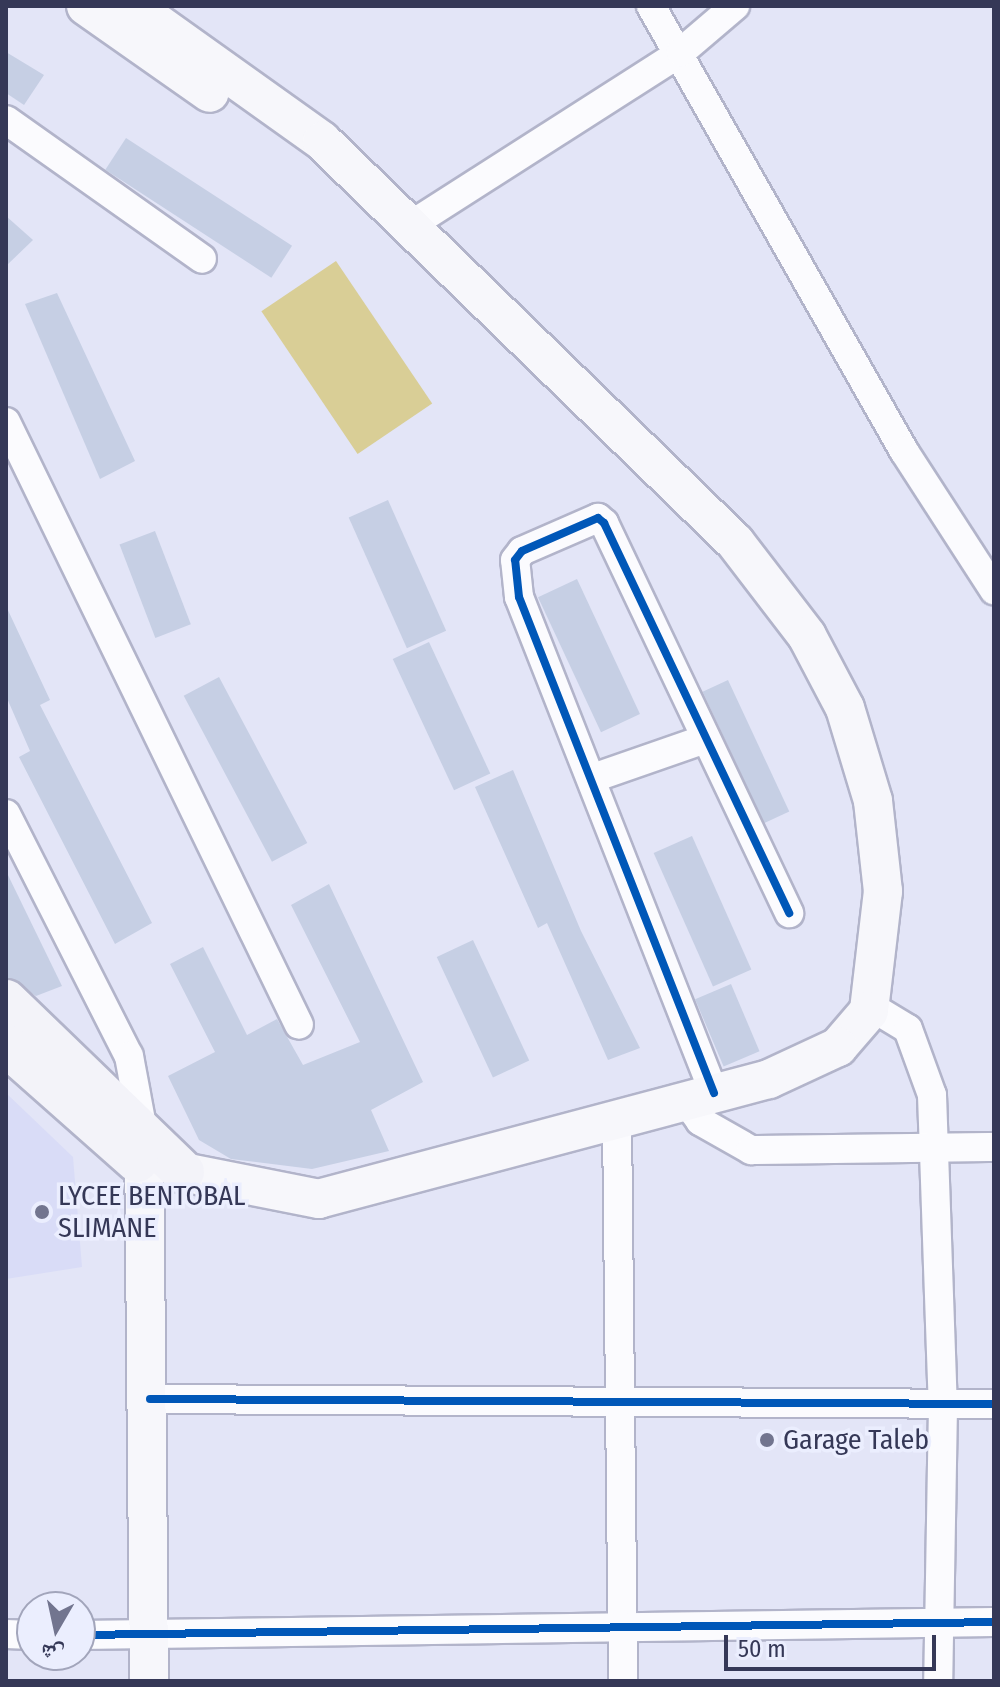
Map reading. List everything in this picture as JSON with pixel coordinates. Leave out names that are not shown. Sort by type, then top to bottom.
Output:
[{"type":"main road","points":[[86,6],[301,155],[353,178]]},
{"type":"main road","points":[[6,1045],[142,1150],[183,1172],[319,1199],[769,1079],[838,1047],[870,1006],[883,891],[873,801],[845,708],[807,636],[735,542],[411,225],[353,178],[322,141],[133,6]]},
{"type":"main road","points":[[6,1001],[142,1150],[150,1399],[149,1681]]},
{"type":"street","points":[[651,6],[681,52],[904,451],[986,560],[994,590]]},
{"type":"street","points":[[411,225],[681,52],[735,6]]},
{"type":"street","points":[[6,120],[202,259]]},
{"type":"street","points":[[6,422],[299,1025]]},
{"type":"street","points":[[789,913],[702,740],[613,536],[598,518],[522,551],[514,577],[593,778],[699,1097],[700,1121],[751,1150],[994,1147]]},
{"type":"street","points":[[593,778],[702,740]]},
{"type":"street","points":[[6,814],[129,1056],[142,1150]]},
{"type":"street","points":[[870,1006],[908,1029],[932,1095],[937,1147],[943,1406],[936,1620],[938,1681]]},
{"type":"street","points":[[617,1118],[623,1681]]},
{"type":"street","points":[[150,1399],[994,1404]]},
{"type":"street","points":[[96,1635],[624,1633],[936,1620],[994,1622]]},
{"type":"shaded area","points":[[336,261],[432,404],[358,454],[261,311]]},
{"type":"shaded area","name":"LYCEE BENTOBAL SLIMANE","points":[[6,1093],[73,1157],[82,1267],[6,1279]]},
{"type":"building","points":[[6,52],[44,75],[24,105],[6,93]]},
{"type":"building","points":[[126,138],[292,246],[271,278],[105,170]]},
{"type":"building","points":[[6,216],[33,240],[6,266]]},
{"type":"building","points":[[57,293],[135,461],[100,479],[25,304]]},
{"type":"building","points":[[388,500],[446,631],[407,648],[349,517]]},
{"type":"building","points":[[155,531],[191,624],[155,638],[120,545]]},
{"type":"building","points":[[577,579],[640,714],[601,732],[538,597]]},
{"type":"building","points":[[6,606],[50,700],[40,705],[152,923],[115,944],[19,757],[30,751],[6,696]]},
{"type":"building","points":[[429,642],[490,773],[454,790],[393,659]]},
{"type":"building","points":[[219,677],[307,843],[272,862],[184,696]]},
{"type":"building","points":[[728,680],[789,811],[764,823],[703,692]]},
{"type":"building","points":[[513,770],[581,931],[640,1048],[608,1060],[547,923],[538,928],[475,787]]},
{"type":"building","points":[[692,836],[751,969],[713,986],[654,853]]},
{"type":"building","points":[[6,871],[62,986],[36,996],[6,978]]},
{"type":"building","points":[[329,884],[423,1082],[371,1110],[389,1151],[312,1169],[231,1159],[199,1140],[168,1076],[215,1052],[170,964],[203,947],[247,1035],[277,1019],[303,1065],[360,1042],[291,905]]},
{"type":"building","points":[[473,940],[529,1061],[493,1077],[437,957]]},
{"type":"building","points":[[731,984],[760,1051],[724,1066],[695,999]]},
{"type":"cycle path","points":[[714,1093],[519,597],[515,560],[522,551],[598,518],[604,523],[789,913]]},
{"type":"cycle path","points":[[150,1399],[994,1404]]},
{"type":"cycle path","points":[[96,1635],[994,1622]]},
{"type":"place","name":"LYCEE BENTOBAL SLIMANE","points":[[42,1212]]},
{"type":"place","name":"Garage Taleb","points":[[767,1440]]}]
